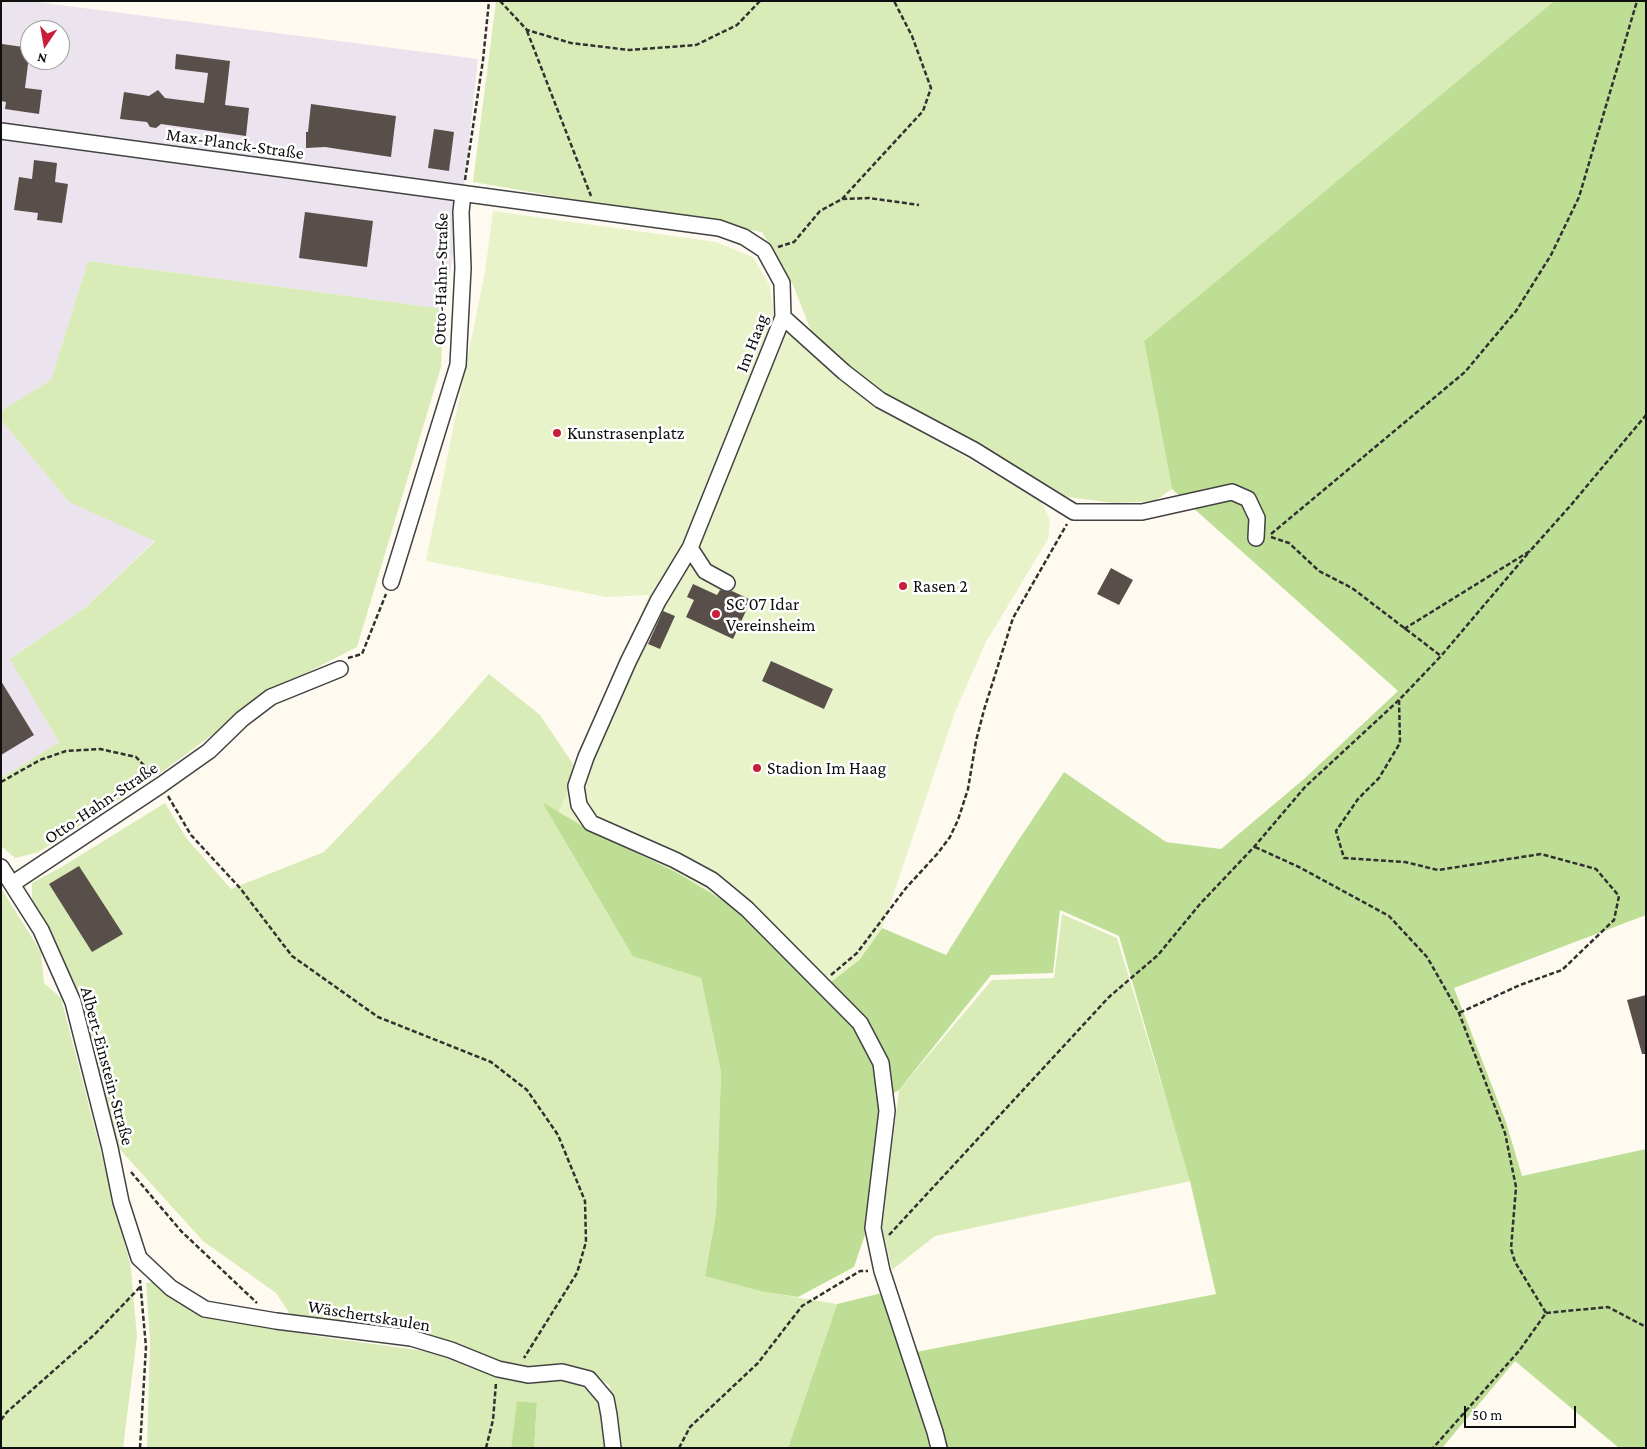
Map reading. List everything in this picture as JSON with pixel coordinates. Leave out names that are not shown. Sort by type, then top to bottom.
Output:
[{"type":"street","name":"Max-Planck-Straße","points":[[1,131],[463,194]]},
{"type":"street","name":"Im Haag","points":[[463,194],[719,228],[744,237],[764,250],[782,283],[783,317],[690,548],[658,601],[628,662],[576,786],[579,805],[591,823],[676,860],[712,880],[746,909],[860,1023],[881,1062],[887,1111],[873,1228],[882,1271],[935,1432],[938,1448]]},
{"type":"street","name":"Otto-Hahn-Straße","points":[[391,582],[458,365],[463,268],[461,212],[463,194]]},
{"type":"street","points":[[783,317],[844,372],[880,400],[974,450],[1074,512],[1142,512],[1232,492],[1248,499],[1257,518],[1256,538]]},
{"type":"street","points":[[690,548],[705,571],[727,583]]},
{"type":"street","name":"Otto-Hahn-Straße","points":[[12,884],[162,785],[209,751],[242,719],[271,697],[340,669]]},
{"type":"street","name":"Albert-Einstein-Straße","points":[[1,866],[41,930],[73,1002],[110,1148],[121,1202],[139,1258]]},
{"type":"street","name":"Wäschertskaulen","points":[[139,1258],[171,1288],[206,1309],[411,1338],[451,1350],[498,1369],[528,1374],[562,1372],[589,1379],[606,1399],[610,1415],[613,1448]]},
{"type":"path","points":[[463,194],[483,60],[489,1]]},
{"type":"path","points":[[500,1],[527,30],[597,211]]},
{"type":"path","points":[[527,30],[571,43],[630,50],[696,45],[737,25],[760,1]]},
{"type":"path","points":[[764,250],[794,242],[820,211],[842,199],[923,111],[931,88],[912,36],[894,1]]},
{"type":"path","points":[[1441,656],[1352,588],[1319,571],[1289,543],[1268,536],[1466,372],[1516,311],[1550,255],[1579,197],[1637,1]]},
{"type":"path","points":[[842,199],[869,198],[919,205]]},
{"type":"path","points":[[878,1248],[1109,997],[1158,955],[1200,904],[1254,847],[1305,786],[1399,700],[1441,656],[1646,415]]},
{"type":"path","points":[[820,984],[857,953],[906,888],[950,837],[958,820],[968,789],[976,740],[984,710],[1014,618],[1074,512]]},
{"type":"path","points":[[1404,629],[1530,551]]},
{"type":"path","points":[[340,669],[349,656],[362,654],[391,582]]},
{"type":"path","points":[[1399,700],[1400,743],[1379,778],[1358,799],[1336,831],[1344,858],[1405,862],[1438,870],[1541,854],[1596,869],[1619,896],[1614,920],[1562,970],[1520,984],[1459,1013]]},
{"type":"path","points":[[1,782],[40,760],[66,751],[100,749],[136,757],[162,785],[191,835],[240,888],[292,956],[378,1017],[491,1062],[527,1090],[558,1134],[585,1201],[586,1242],[577,1273],[516,1372]]},
{"type":"path","points":[[1254,847],[1299,866],[1389,916],[1427,957],[1459,1013],[1505,1133],[1516,1187],[1511,1249],[1515,1262],[1546,1313]]},
{"type":"path","points":[[130,1171],[181,1231],[276,1320]]},
{"type":"path","points":[[139,1258],[146,1347],[140,1448]]},
{"type":"path","points":[[679,1448],[690,1427],[758,1363],[802,1306],[860,1271],[882,1271]]},
{"type":"path","points":[[1,1420],[6,1412],[95,1334],[141,1286]]},
{"type":"path","points":[[1433,1448],[1519,1351],[1546,1313],[1608,1307],[1646,1328]]},
{"type":"path","points":[[486,1448],[493,1420],[498,1369]]},
{"type":"shaded area","points":[[1,1],[29,1],[478,59],[463,194],[444,309],[88,261],[51,380],[1,411]]},
{"type":"shaded area","points":[[1,420],[69,502],[155,540],[86,607],[11,658],[59,742],[1,778]]},
{"type":"green space","points":[[496,1],[1554,1],[1144,341],[1172,489],[1155,501],[1114,503],[1068,497],[879,390],[813,336],[793,285],[762,232],[473,182]]},
{"type":"green space","points":[[1554,1],[1646,1],[1646,915],[1454,988],[1506,1122],[1522,1176],[1646,1149],[1646,1448],[1619,1448],[1515,1361],[1442,1448],[945,1448],[916,1352],[1216,1294],[1190,1181],[1119,936],[1060,910],[1053,973],[991,975],[899,1090],[882,1100],[867,1229],[854,1267],[798,1297],[764,1292],[705,1276],[716,1213],[721,1072],[701,978],[633,956],[542,802],[588,829],[678,873],[731,905],[827,984],[859,960],[882,928],[946,955],[1064,772],[1166,842],[1221,849],[1304,779],[1398,691],[1172,489],[1144,341]]},
{"type":"green space","points":[[493,211],[716,242],[753,257],[770,286],[775,326],[795,336],[878,406],[1042,502],[1050,520],[1048,539],[986,642],[955,712],[882,928],[859,960],[820,991],[731,905],[678,873],[588,829],[559,812],[649,595],[606,597],[426,561],[485,272]]},
{"type":"green space","points":[[88,261],[444,309],[441,367],[357,647],[271,691],[162,772],[39,852],[15,858],[1,846],[1,778],[59,742],[10,659],[86,607],[155,541],[69,502],[1,420],[1,411],[51,380]]},
{"type":"green space","points":[[489,674],[540,715],[577,770],[559,812],[542,803],[672,968],[701,978],[721,1072],[716,1213],[705,1275],[764,1292],[837,1304],[788,1448],[621,1448],[617,1408],[609,1385],[594,1375],[561,1364],[514,1367],[483,1357],[443,1340],[403,1331],[292,1317],[276,1293],[203,1241],[115,1144],[32,898],[32,883],[165,803],[187,839],[231,889],[324,852],[439,731]]},
{"type":"green space","points":[[1,888],[41,952],[44,983],[61,998],[131,1268],[137,1337],[123,1448],[1,1448]]},
{"type":"green space","points":[[1062,914],[1117,938],[1191,1181],[935,1236],[892,1270],[882,1227],[899,1090],[992,980],[1054,978]]},
{"type":"green space","points":[[155,1282],[167,1293],[209,1318],[322,1337],[440,1353],[471,1368],[506,1376],[570,1380],[586,1389],[604,1410],[608,1448],[534,1448],[537,1404],[518,1401],[511,1448],[147,1448],[150,1341],[146,1283]]},
{"type":"green space","points":[[886,1292],[930,1448],[788,1448],[837,1304]]},
{"type":"green space","points":[[517,1401],[537,1403],[534,1448],[511,1448]]},
{"type":"building","points":[[2,44],[20,47],[20,70],[27,70],[25,88],[42,90],[39,114],[5,109],[6,102],[1,101]]},
{"type":"building","points":[[176,54],[230,61],[225,105],[249,108],[246,136],[161,124],[156,128],[150,127],[147,122],[120,119],[124,92],[149,96],[158,90],[165,98],[204,103],[208,73],[175,69]]},
{"type":"building","points":[[311,104],[396,116],[391,157],[325,147],[306,148],[306,132],[308,132]]},
{"type":"building","points":[[434,129],[454,132],[449,171],[428,168]]},
{"type":"building","points":[[34,160],[57,163],[55,182],[68,184],[62,223],[37,220],[38,213],[14,210],[19,177],[32,179]]},
{"type":"building","points":[[305,212],[373,221],[367,267],[299,258]]},
{"type":"building","points":[[1111,568],[1133,580],[1119,605],[1097,594]]},
{"type":"building","name":"SC 07 Idar Vereinsheim","points":[[693,584],[717,595],[720,590],[732,591],[751,600],[733,639],[686,617],[694,600],[687,597]]},
{"type":"building","points":[[663,611],[675,616],[660,649],[648,644]]},
{"type":"building","points":[[771,661],[833,689],[824,709],[762,681]]},
{"type":"building","points":[[1,681],[34,735],[1,755]]},
{"type":"building","points":[[79,866],[123,934],[92,952],[49,884]]},
{"type":"building","points":[[1646,995],[1646,1054],[1642,1054],[1627,1000]]},
{"type":"place","name":"Kunstrasenplatz","points":[[557,433]]},
{"type":"place","name":"Rasen 2","points":[[903,586]]},
{"type":"place","name":"SC 07 Idar Vereinsheim","points":[[716,614]]},
{"type":"place","name":"Stadion Im Haag","points":[[757,768]]}]
